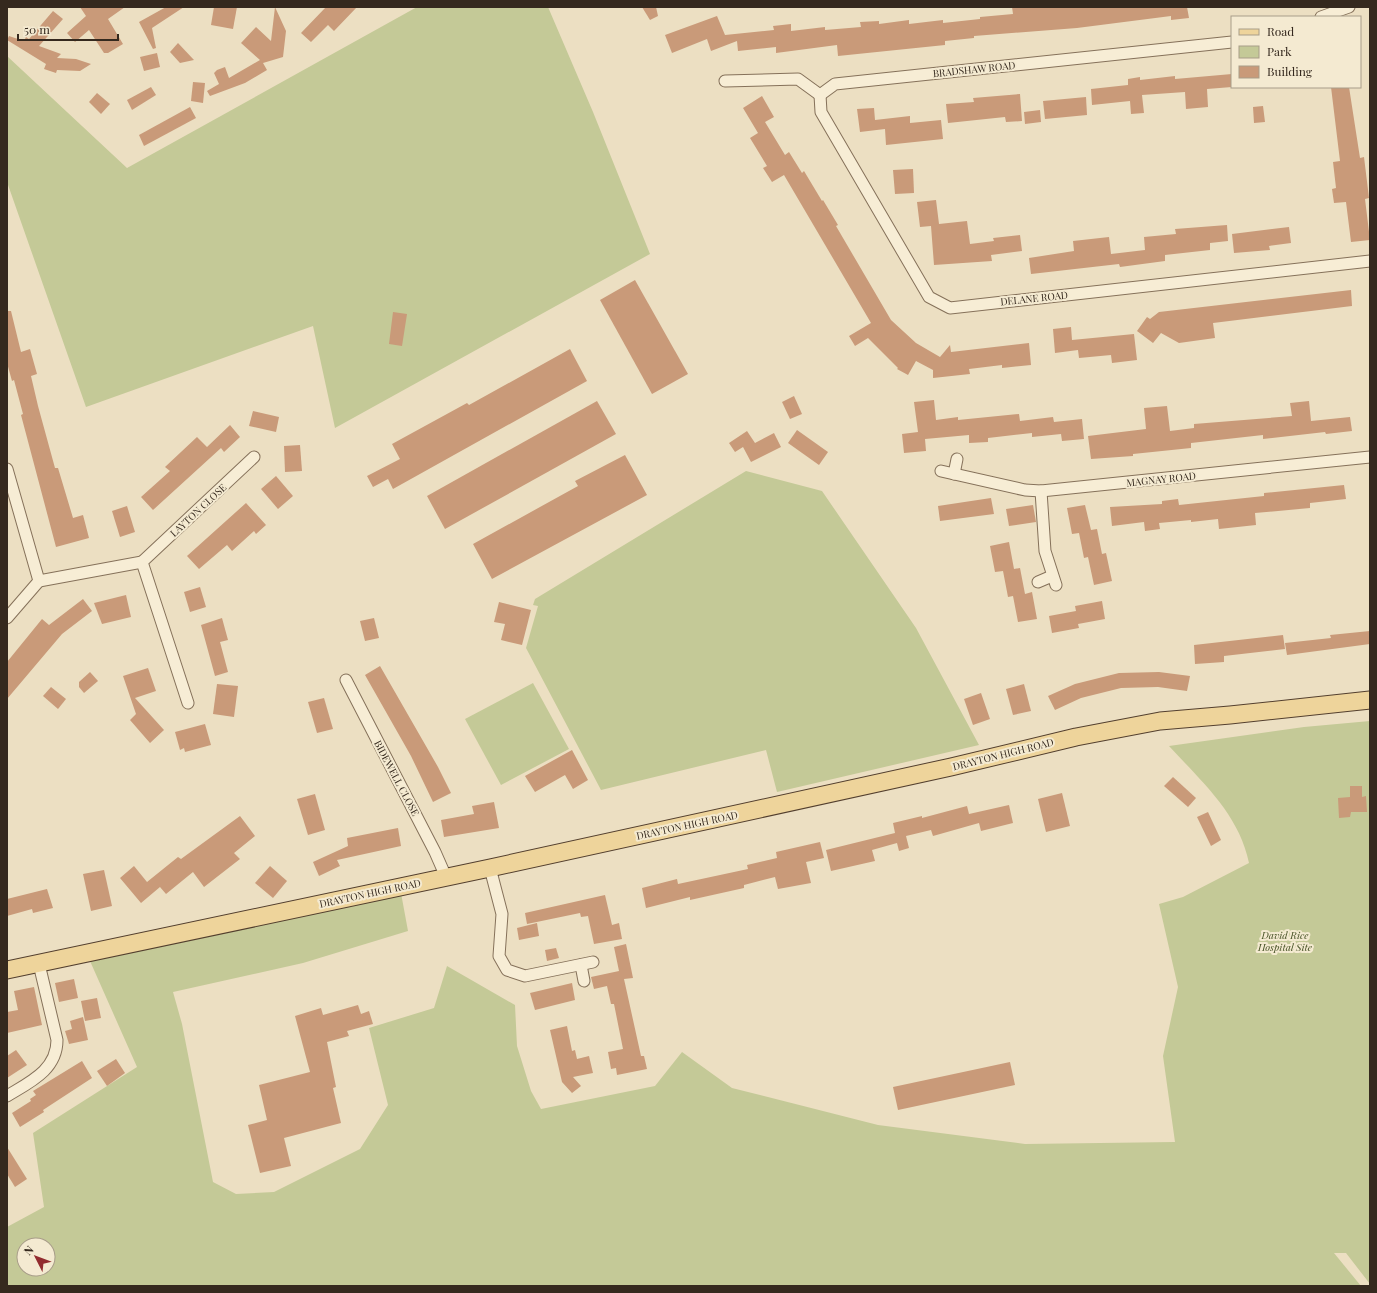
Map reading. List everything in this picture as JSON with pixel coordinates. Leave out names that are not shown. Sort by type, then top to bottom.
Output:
[{"type":"main road","name":"DRAYTON HIGH ROAD","points":[[7,970],[490,868],[951,767],[1076,736],[1160,721],[1370,700]]},
{"type":"street","points":[[1324,16],[1349,7]]},
{"type":"street","name":"BRADSHAW ROAD","points":[[820,95],[834,84],[1231,42]]},
{"type":"street","points":[[725,80],[798,79],[820,95]]},
{"type":"street","name":"DELANE ROAD","points":[[820,95],[821,112],[929,297],[950,308],[1370,261]]},
{"type":"street","name":"LAYTON CLOSE","points":[[142,562],[254,457]]},
{"type":"street","name":"MAGNAY ROAD","points":[[941,471],[1025,490],[1041,491],[1370,457]]},
{"type":"street","points":[[954,474],[957,459]]},
{"type":"street","points":[[7,469],[39,581]]},
{"type":"street","points":[[1038,582],[1054,580],[1045,551],[1041,491]]},
{"type":"street","points":[[7,618],[39,581],[142,562],[188,703]]},
{"type":"street","name":"BIDEWELL CLOSE","points":[[346,680],[435,852],[446,877]]},
{"type":"street","points":[[490,868],[502,914],[499,956],[507,970],[525,976],[593,962]]},
{"type":"street","points":[[7,1096],[46,1071],[57,1049],[57,1040],[39,964]]},
{"type":"street","points":[[581,965],[584,981]]},
{"type":"green space","points":[[417,7],[548,7],[593,112],[650,254],[335,428],[313,326],[86,407],[7,182],[7,56],[127,168]]},
{"type":"green space","points":[[746,471],[822,491],[916,628],[979,745],[777,792],[766,750],[601,790],[526,648],[538,606],[533,605],[535,599]]},
{"type":"green space","points":[[533,683],[569,749],[501,785],[465,719]]},
{"type":"green space","name":"David Rice Hospital Site","points":[[1370,721],[1370,1284],[1346,1253],[1334,1253],[1361,1286],[7,1286],[7,1227],[44,1207],[33,1133],[137,1067],[90,961],[401,893],[408,931],[303,963],[173,992],[182,1024],[213,1182],[236,1194],[274,1192],[360,1149],[388,1105],[369,1028],[434,1008],[447,966],[515,1005],[517,1046],[531,1091],[541,1109],[655,1086],[682,1052],[732,1088],[878,1125],[1025,1144],[1175,1142],[1163,1056],[1178,987],[1159,904],[1183,897],[1249,863],[1244,845],[1228,814],[1206,786],[1169,746],[1304,727]]},
{"type":"building","points":[[80,7],[125,7],[108,19],[123,44],[108,53],[104,53],[89,30],[75,42],[67,33],[86,16]]},
{"type":"building","points":[[166,7],[184,7],[152,28],[156,48],[153,49],[139,22]]},
{"type":"building","points":[[214,7],[237,7],[233,29],[211,25]]},
{"type":"building","points":[[275,7],[286,31],[283,57],[263,63],[267,70],[245,83],[210,96],[207,91],[219,84],[214,73],[217,70],[225,67],[229,78],[260,60],[241,43],[256,27],[271,41]]},
{"type":"building","points":[[326,7],[357,7],[334,31],[328,25],[311,42],[301,33]]},
{"type":"building","points":[[642,7],[656,7],[658,16],[650,20]]},
{"type":"building","points":[[1012,7],[1187,7],[1189,18],[1171,20],[1171,16],[1077,28],[974,36],[974,38],[945,41],[945,45],[838,56],[837,45],[776,53],[776,47],[738,51],[737,41],[711,51],[707,39],[672,53],[665,35],[717,16],[725,35],[774,30],[773,26],[791,24],[791,31],[825,27],[825,30],[861,27],[860,22],[879,21],[879,24],[909,20],[909,24],[943,20],[943,23],[980,19],[980,17],[1013,14]]},
{"type":"building","points":[[53,11],[63,19],[39,46],[61,54],[57,58],[76,59],[91,64],[80,71],[57,70],[56,73],[44,69],[46,64],[7,40],[9,36],[24,41],[26,37],[29,39]]},
{"type":"building","points":[[178,43],[194,60],[180,63],[170,52]]},
{"type":"building","points":[[157,53],[160,67],[144,71],[140,57]]},
{"type":"building","points":[[1231,74],[1231,87],[1207,89],[1208,107],[1186,109],[1185,92],[1142,95],[1144,113],[1131,114],[1130,101],[1092,105],[1091,89],[1128,85],[1128,79],[1140,77],[1140,80],[1175,76],[1175,79]]},
{"type":"building","points":[[193,82],[205,83],[203,103],[191,101]]},
{"type":"building","points":[[151,87],[156,95],[132,110],[127,100]]},
{"type":"building","points":[[1331,88],[1349,88],[1360,158],[1364,157],[1369,198],[1365,199],[1370,240],[1351,242],[1346,202],[1334,203],[1332,189],[1336,188],[1333,162],[1340,161]]},
{"type":"building","points":[[97,93],[110,104],[101,114],[89,102]]},
{"type":"building","points":[[1020,94],[1022,121],[1006,122],[1005,117],[948,123],[946,104],[974,102],[973,98]]},
{"type":"building","points":[[762,96],[774,117],[765,122],[785,155],[789,152],[802,173],[804,171],[822,201],[823,200],[838,225],[836,226],[891,320],[916,343],[940,357],[950,345],[951,352],[1029,343],[1031,365],[1002,368],[1002,365],[969,369],[970,374],[933,378],[933,370],[916,361],[908,375],[897,369],[898,368],[868,338],[855,346],[849,336],[871,323],[784,175],[772,182],[763,168],[767,166],[750,138],[758,133],[743,108]]},
{"type":"building","points":[[1086,97],[1087,115],[1045,119],[1043,101]]},
{"type":"building","points":[[1263,106],[1265,122],[1254,123],[1253,107]]},
{"type":"building","points":[[190,107],[196,118],[144,146],[139,135]]},
{"type":"building","points":[[874,108],[875,120],[910,116],[910,123],[941,120],[943,139],[886,145],[885,129],[860,132],[857,109]]},
{"type":"building","points":[[1040,110],[1041,122],[1025,124],[1024,112]]},
{"type":"building","points":[[913,169],[914,193],[895,194],[893,170]]},
{"type":"building","points":[[936,200],[939,224],[967,221],[970,244],[994,241],[993,238],[1020,235],[1022,251],[991,255],[992,261],[934,265],[931,226],[920,227],[917,202]]},
{"type":"building","points":[[1227,225],[1228,241],[1210,243],[1210,250],[1165,255],[1165,261],[1120,267],[1119,264],[1031,274],[1029,258],[1074,251],[1073,241],[1109,237],[1111,254],[1145,250],[1144,237],[1176,234],[1175,229]]},
{"type":"building","points":[[1289,227],[1291,243],[1269,246],[1270,250],[1234,253],[1232,234]]},
{"type":"building","points":[[635,280],[688,374],[652,394],[600,300]]},
{"type":"building","points":[[1351,290],[1352,306],[1213,323],[1215,338],[1179,343],[1161,333],[1153,343],[1137,331],[1147,317],[1150,319],[1159,312]]},
{"type":"building","points":[[7,311],[11,311],[21,352],[30,349],[37,374],[31,376],[55,468],[58,468],[73,518],[83,515],[89,538],[56,547],[21,415],[23,414],[14,380],[12,381],[7,363]]},
{"type":"building","points":[[393,312],[407,314],[402,346],[389,344]]},
{"type":"building","points":[[1071,327],[1072,340],[1134,334],[1137,360],[1112,363],[1111,355],[1079,358],[1078,350],[1055,353],[1053,329]]},
{"type":"building","points":[[570,349],[587,381],[393,489],[388,479],[373,487],[367,476],[400,459],[392,444],[467,403],[469,405]]},
{"type":"building","points":[[794,396],[802,414],[790,419],[782,402]]},
{"type":"building","points":[[934,400],[936,420],[958,417],[958,420],[1019,414],[1020,421],[1053,417],[1054,422],[1082,419],[1084,439],[1062,441],[1061,434],[1032,437],[1032,433],[988,438],[988,442],[969,443],[969,435],[925,439],[926,451],[904,453],[902,434],[918,432],[914,402]]},
{"type":"building","points":[[597,401],[616,434],[445,529],[427,496]]},
{"type":"building","points":[[1309,401],[1311,421],[1350,417],[1352,431],[1326,434],[1325,432],[1263,439],[1263,435],[1191,443],[1191,448],[1133,454],[1133,456],[1091,459],[1088,436],[1146,429],[1144,408],[1167,406],[1170,431],[1194,428],[1194,424],[1292,416],[1290,403]]},
{"type":"building","points":[[253,411],[279,417],[276,432],[249,426]]},
{"type":"building","points":[[230,425],[240,437],[224,452],[221,448],[153,510],[141,497],[170,471],[165,467],[197,437],[207,447]]},
{"type":"building","points":[[797,430],[828,452],[819,465],[788,443]]},
{"type":"building","points":[[747,431],[755,443],[774,433],[781,447],[751,462],[743,447],[735,452],[729,443]]},
{"type":"building","points":[[300,445],[302,471],[285,472],[284,446]]},
{"type":"building","points":[[625,455],[647,495],[492,579],[473,544],[578,486],[575,481]]},
{"type":"building","points":[[276,476],[293,496],[278,509],[261,489]]},
{"type":"building","points":[[1344,485],[1346,499],[1310,503],[1310,508],[1255,513],[1256,525],[1219,529],[1218,519],[1159,523],[1160,529],[1145,531],[1144,522],[1112,526],[1110,507],[1162,504],[1162,501],[1178,499],[1179,505],[1264,496],[1264,493]]},
{"type":"building","points":[[991,498],[994,514],[940,521],[938,506]]},
{"type":"building","points":[[246,503],[266,525],[256,534],[254,531],[232,551],[227,545],[199,569],[187,556]]},
{"type":"building","points":[[1033,505],[1036,522],[1009,526],[1006,509]]},
{"type":"building","points":[[1085,505],[1091,530],[1097,529],[1102,554],[1106,553],[1112,581],[1094,585],[1088,557],[1084,558],[1079,533],[1072,534],[1067,508]]},
{"type":"building","points":[[127,506],[135,532],[120,537],[112,511]]},
{"type":"building","points":[[1009,542],[1014,569],[1020,568],[1025,594],[1032,592],[1037,619],[1018,622],[1013,596],[1008,597],[1003,571],[995,572],[990,546]]},
{"type":"building","points":[[200,587],[206,607],[190,612],[184,592]]},
{"type":"building","points":[[126,595],[131,617],[102,624],[94,603]]},
{"type":"building","points":[[83,599],[92,611],[62,634],[7,699],[7,662],[42,619],[49,625]]},
{"type":"building","points":[[1102,601],[1105,619],[1078,624],[1079,628],[1052,633],[1049,616],[1076,611],[1075,606]]},
{"type":"building","points":[[499,602],[531,610],[522,645],[501,640],[505,624],[494,622]]},
{"type":"building","points":[[222,618],[228,640],[220,642],[228,672],[215,676],[201,625]]},
{"type":"building","points":[[374,618],[379,638],[365,641],[360,621]]},
{"type":"building","points":[[1370,631],[1370,644],[1287,655],[1285,643],[1331,638],[1330,635]]},
{"type":"building","points":[[1283,635],[1285,649],[1224,656],[1224,662],[1195,664],[1194,645]]},
{"type":"building","points":[[380,666],[438,767],[451,793],[433,802],[411,756],[365,675]]},
{"type":"building","points":[[148,668],[156,691],[135,698],[164,730],[150,743],[130,720],[136,714],[123,676]]},
{"type":"building","points":[[90,672],[98,681],[84,693],[79,687],[79,682]]},
{"type":"building","points":[[1159,672],[1190,676],[1187,691],[1158,687],[1121,688],[1081,698],[1055,710],[1048,696],[1075,684],[1119,673]]},
{"type":"building","points":[[217,684],[238,686],[234,717],[213,714]]},
{"type":"building","points":[[1024,684],[1031,711],[1013,715],[1006,689]]},
{"type":"building","points":[[51,687],[66,699],[58,709],[43,696]]},
{"type":"building","points":[[981,693],[990,719],[973,725],[964,699]]},
{"type":"building","points":[[324,698],[333,729],[317,733],[308,702]]},
{"type":"building","points":[[205,724],[211,745],[185,752],[184,748],[180,750],[175,732]]},
{"type":"building","points":[[572,750],[588,780],[573,789],[565,775],[535,792],[525,776]]},
{"type":"building","points":[[1173,777],[1196,798],[1188,807],[1164,786]]},
{"type":"building","points":[[1350,786],[1362,786],[1362,797],[1366,796],[1367,812],[1351,812],[1350,817],[1339,818],[1338,798],[1350,797]]},
{"type":"building","points":[[1062,793],[1070,826],[1046,832],[1038,799]]},
{"type":"building","points":[[315,794],[325,830],[308,835],[297,799]]},
{"type":"building","points":[[494,802],[499,828],[444,837],[441,820],[474,814],[472,806]]},
{"type":"building","points":[[1009,805],[1013,823],[981,831],[979,823],[933,836],[931,830],[906,836],[909,848],[899,851],[897,843],[872,850],[875,861],[831,871],[826,850],[895,833],[893,823],[922,816],[922,818],[967,806],[969,814]]},
{"type":"building","points":[[1208,812],[1221,840],[1211,846],[1197,817]]},
{"type":"building","points":[[240,816],[255,836],[234,853],[240,859],[204,887],[193,872],[166,894],[160,887],[141,903],[120,878],[134,866],[147,882],[178,857],[181,859]]},
{"type":"building","points":[[398,828],[401,846],[337,860],[340,866],[319,876],[313,862],[348,846],[347,838]]},
{"type":"building","points":[[820,842],[824,858],[806,862],[811,883],[778,889],[775,877],[744,885],[744,888],[690,900],[690,897],[646,908],[642,888],[677,879],[678,884],[748,869],[747,865],[777,858],[776,852]]},
{"type":"building","points":[[270,866],[287,881],[273,898],[255,883]]},
{"type":"building","points":[[104,870],[112,906],[91,911],[83,874]]},
{"type":"building","points":[[47,889],[53,908],[33,913],[32,909],[7,916],[7,899]]},
{"type":"building","points":[[605,895],[612,925],[619,923],[622,939],[594,944],[588,916],[581,917],[580,913],[527,924],[525,913]]},
{"type":"building","points":[[537,923],[539,936],[519,940],[517,928]]},
{"type":"building","points":[[626,944],[633,978],[624,979],[641,1056],[644,1056],[647,1069],[617,1075],[616,1068],[611,1069],[608,1052],[623,1049],[614,1004],[611,1004],[607,986],[594,989],[591,977],[619,971],[614,947]]},
{"type":"building","points":[[556,948],[559,958],[547,961],[545,950]]},
{"type":"building","points":[[74,979],[78,998],[59,1002],[55,983]]},
{"type":"building","points":[[572,983],[575,1000],[535,1010],[530,993]]},
{"type":"building","points":[[34,987],[42,1025],[7,1033],[7,1012],[18,1010],[14,991]]},
{"type":"building","points":[[97,998],[101,1018],[85,1021],[81,1001]]},
{"type":"building","points":[[358,1005],[361,1014],[369,1011],[373,1024],[347,1031],[349,1036],[327,1042],[336,1087],[333,1088],[341,1123],[284,1138],[291,1166],[260,1173],[248,1125],[267,1120],[259,1085],[310,1072],[295,1016],[321,1008],[323,1015]]},
{"type":"building","points":[[83,1017],[88,1040],[69,1044],[65,1031],[72,1029],[70,1021]]},
{"type":"building","points":[[567,1026],[572,1051],[575,1050],[577,1059],[589,1056],[593,1073],[573,1077],[581,1086],[572,1093],[562,1082],[550,1030]]},
{"type":"building","points":[[16,1050],[27,1065],[7,1078],[7,1056]]},
{"type":"building","points":[[116,1059],[125,1073],[107,1086],[97,1071]]},
{"type":"building","points":[[82,1061],[92,1078],[20,1127],[12,1113],[31,1101],[30,1099],[36,1095],[33,1091]]},
{"type":"building","points":[[1010,1062],[1015,1085],[898,1110],[893,1087]]},
{"type":"building","points":[[7,1147],[27,1179],[15,1187],[7,1174]]}]
